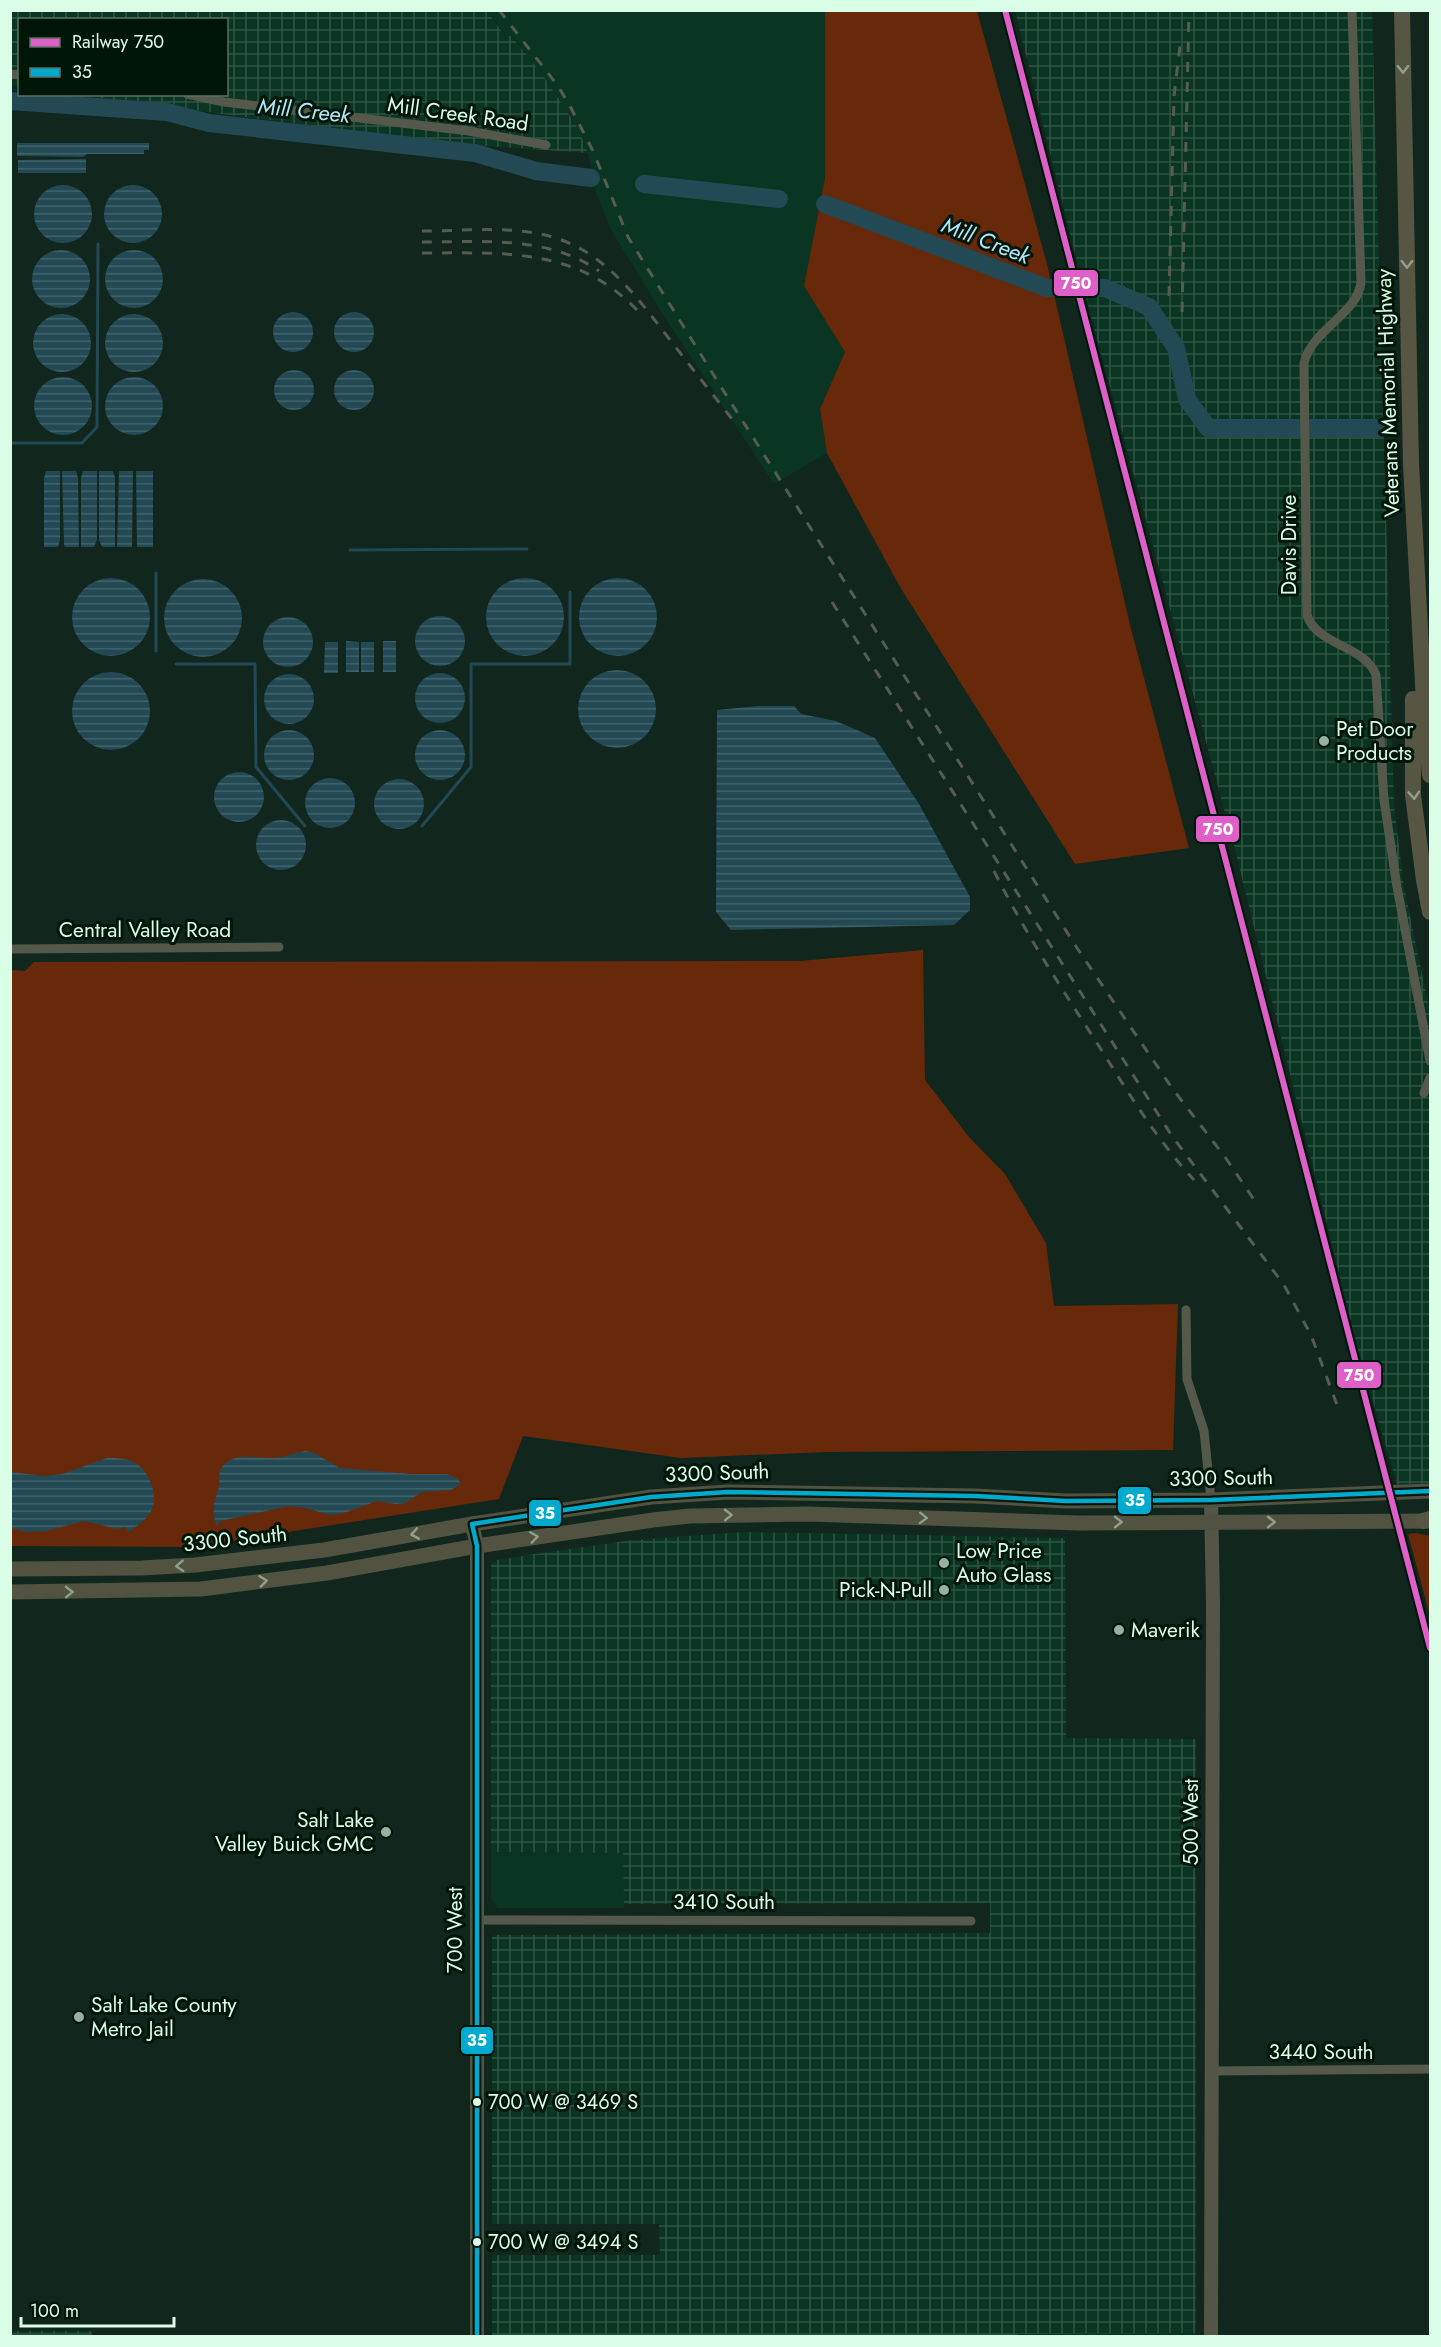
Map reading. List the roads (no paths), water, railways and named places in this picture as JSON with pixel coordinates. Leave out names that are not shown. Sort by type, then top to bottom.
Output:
[{"type":"highway","name":"Veterans Memorial Highway","points":[[1402,10],[1411,464],[1425,720],[1431,775]]},
{"type":"highway","points":[[1411,464],[1413,795],[1424,880],[1431,912]]},
{"type":"main road","name":"3300 South","points":[[10,1569],[141,1568],[195,1565],[324,1550],[472,1524],[651,1497],[728,1492],[975,1496],[1066,1501],[1211,1500],[1431,1491]]},
{"type":"main road","name":"500 West","points":[[1211,1500],[1211,2337]]},
{"type":"main road","name":"3300 South","points":[[10,1592],[201,1589],[337,1571],[477,1546],[653,1520],[700,1516],[808,1514],[1068,1522],[1428,1520]]},
{"type":"main road","name":"700 West","points":[[472,1524],[477,1546],[477,2337]]},
{"type":"street","name":"Davis Drive","points":[[1352,10],[1360,290],[1357,297],[1315,339],[1306,352],[1304,363],[1308,615],[1315,629],[1371,665],[1376,675],[1384,800],[1397,887],[1431,1061]]},
{"type":"street","name":"Mill Creek Road","points":[[196,96],[224,102],[470,131],[546,144]]},
{"type":"street","name":"Central Valley Road","points":[[10,949],[279,947]]},
{"type":"street","points":[[1424,1093],[1431,1078]]},
{"type":"street","name":"500 West","points":[[1186,1310],[1187,1379],[1204,1431],[1211,1500]]},
{"type":"street","name":"3410 South","points":[[476,1920],[971,1921]]},
{"type":"street","name":"3440 South","points":[[1212,2071],[1431,2069]]},
{"type":"water","points":[[17,143],[149,143],[149,150],[144,150],[144,154],[87,154],[83,157],[17,156]]},
{"type":"water","points":[[86,159],[86,173],[18,173],[18,160]]},
{"type":"water","points":[[63,185],[74,187],[87,198],[92,214],[90,225],[79,238],[63,243],[52,241],[39,230],[34,214],[36,203],[47,190]]},
{"type":"water","points":[[133,185],[144,187],[157,198],[162,214],[160,225],[149,238],[133,243],[122,241],[109,230],[104,214],[106,203],[117,190]]},
{"type":"water","points":[[61,250],[72,252],[85,263],[90,279],[88,290],[77,303],[61,308],[50,306],[37,295],[32,279],[34,268],[45,255]]},
{"type":"water","points":[[134,250],[145,252],[158,263],[163,279],[161,290],[150,303],[134,308],[123,306],[110,295],[105,279],[107,268],[118,255]]},
{"type":"water","points":[[293,312],[307,318],[313,332],[307,346],[293,352],[279,346],[273,332],[279,318]]},
{"type":"water","points":[[354,312],[368,318],[374,332],[368,346],[354,352],[340,346],[334,332],[340,318]]},
{"type":"water","points":[[62,314],[73,316],[86,327],[91,343],[89,354],[78,367],[62,372],[51,370],[38,359],[33,343],[35,332],[46,319]]},
{"type":"water","points":[[134,314],[145,316],[158,327],[163,343],[161,354],[150,367],[134,372],[123,370],[110,359],[105,343],[107,332],[118,319]]},
{"type":"water","points":[[294,370],[308,376],[314,390],[308,404],[294,410],[280,404],[274,390],[280,376]]},
{"type":"water","points":[[354,370],[368,376],[374,390],[368,404],[354,410],[340,404],[334,390],[340,376]]},
{"type":"water","points":[[63,377],[74,379],[87,390],[92,406],[90,417],[79,430],[63,435],[52,433],[39,422],[34,406],[36,395],[47,382]]},
{"type":"water","points":[[134,377],[145,379],[158,390],[163,406],[161,417],[150,430],[134,435],[123,433],[110,422],[105,406],[107,395],[118,382]]},
{"type":"water","points":[[46,471],[60,471],[60,540],[58,547],[44,547],[44,478]]},
{"type":"water","points":[[62,471],[76,471],[78,478],[79,547],[65,547],[64,545]]},
{"type":"water","points":[[83,471],[97,471],[97,540],[94,547],[81,547],[81,478]]},
{"type":"water","points":[[99,471],[113,471],[115,478],[115,547],[102,547],[99,540]]},
{"type":"water","points":[[119,471],[133,471],[132,547],[117,547]]},
{"type":"water","points":[[136,471],[153,471],[153,547],[137,547]]},
{"type":"water","points":[[111,578],[126,581],[139,589],[147,602],[150,617],[147,632],[139,645],[126,653],[111,656],[96,653],[83,645],[75,632],[72,617],[75,602],[83,589],[96,581]]},
{"type":"water","points":[[525,578],[540,581],[553,589],[561,602],[564,617],[561,632],[553,645],[540,653],[525,656],[510,653],[497,645],[489,632],[486,617],[489,602],[497,589],[510,581]]},
{"type":"water","points":[[618,578],[633,581],[646,589],[654,602],[657,617],[654,632],[646,645],[633,653],[618,656],[603,653],[590,645],[582,632],[579,617],[582,602],[590,589],[603,581]]},
{"type":"water","points":[[203,579],[218,582],[231,590],[239,603],[242,618],[239,633],[231,646],[218,654],[203,657],[188,654],[175,646],[167,633],[164,618],[167,603],[175,590],[188,582]]},
{"type":"water","points":[[435,616],[445,616],[458,623],[465,636],[465,646],[458,659],[445,666],[435,666],[426,662],[419,655],[415,646],[415,636],[419,627],[426,620]]},
{"type":"water","points":[[283,617],[293,617],[306,624],[313,637],[313,647],[306,660],[293,667],[283,667],[274,663],[267,656],[263,647],[263,637],[267,628],[274,621]]},
{"type":"water","points":[[346,641],[359,642],[359,672],[346,672]]},
{"type":"water","points":[[383,641],[396,641],[396,672],[383,672]]},
{"type":"water","points":[[325,642],[338,642],[338,673],[324,673]]},
{"type":"water","points":[[361,642],[374,642],[374,672],[361,672]]},
{"type":"water","points":[[617,670],[632,673],[645,681],[653,694],[656,709],[653,724],[645,737],[632,745],[617,748],[602,745],[589,737],[581,724],[578,709],[581,694],[589,681],[602,673]]},
{"type":"water","points":[[111,672],[126,675],[139,683],[147,696],[150,711],[147,726],[139,739],[126,747],[111,750],[96,747],[83,739],[75,726],[72,711],[75,696],[83,683],[96,675]]},
{"type":"water","points":[[435,673],[445,673],[458,680],[465,693],[465,703],[458,716],[445,723],[435,723],[426,719],[419,712],[415,703],[415,693],[419,684],[426,677]]},
{"type":"water","points":[[284,674],[294,674],[307,681],[314,694],[314,704],[307,717],[294,724],[284,724],[275,720],[268,713],[264,704],[264,694],[268,685],[275,678]]},
{"type":"water","points":[[758,706],[794,706],[801,714],[836,721],[875,738],[919,804],[970,897],[970,910],[954,925],[731,930],[716,912],[717,710]]},
{"type":"water","points":[[284,730],[294,730],[307,737],[314,750],[314,760],[307,773],[294,780],[284,780],[275,776],[268,769],[264,760],[264,750],[268,741],[275,734]]},
{"type":"water","points":[[435,730],[445,730],[458,737],[465,750],[465,760],[458,773],[445,780],[435,780],[426,776],[419,769],[415,760],[415,750],[419,741],[426,734]]},
{"type":"water","points":[[234,772],[244,772],[257,779],[264,792],[264,802],[257,815],[244,822],[234,822],[225,818],[218,811],[214,802],[214,792],[218,783],[225,776]]},
{"type":"water","points":[[325,778],[335,778],[348,785],[355,798],[355,808],[348,821],[335,828],[325,828],[316,824],[309,817],[305,808],[305,798],[309,789],[316,782]]},
{"type":"water","points":[[394,779],[404,779],[417,786],[424,799],[424,809],[417,822],[404,829],[394,829],[385,825],[378,818],[374,809],[374,799],[378,790],[385,783]]},
{"type":"water","points":[[276,820],[286,820],[299,827],[306,840],[306,850],[299,863],[286,870],[276,870],[267,866],[260,859],[256,850],[256,840],[260,831],[267,824]]},
{"type":"water","points":[[305,1451],[314,1453],[340,1468],[411,1474],[447,1474],[458,1479],[461,1484],[451,1490],[422,1492],[405,1503],[377,1501],[344,1513],[330,1515],[289,1506],[221,1521],[217,1526],[214,1504],[220,1472],[227,1462],[239,1457],[276,1458]]},
{"type":"water","points":[[107,1458],[132,1461],[149,1478],[154,1493],[153,1507],[148,1516],[137,1526],[128,1532],[126,1527],[117,1529],[84,1521],[46,1531],[27,1532],[11,1528],[11,1472],[45,1476],[62,1474]]},
{"type":"waterway","name":"Mill Creek","points":[[10,101],[167,112],[209,123],[475,153],[536,171],[591,178]]},
{"type":"waterway","name":"Mill Creek","points":[[644,184],[779,199]]},
{"type":"waterway","name":"Mill Creek","points":[[825,204],[1047,288],[1105,288],[1149,307],[1176,348],[1187,399],[1208,428],[1379,428]]},
{"type":"waterway","points":[[10,443],[82,443],[97,427],[98,244]]},
{"type":"waterway","points":[[350,550],[527,549]]},
{"type":"waterway","points":[[156,573],[156,651]]},
{"type":"waterway","points":[[422,826],[471,767],[471,664],[570,664],[570,592]]},
{"type":"waterway","points":[[176,664],[255,664],[256,767],[305,826]]},
{"type":"railway","points":[[499,10],[558,86],[593,151],[628,237],[1077,948],[1172,1088],[1225,1157],[1255,1201]]},
{"type":"railway","points":[[1182,312],[1189,10]]},
{"type":"railway","points":[[1169,296],[1174,96],[1181,38]]},
{"type":"railway","points":[[422,231],[530,232],[566,242],[585,252],[603,264],[633,294],[735,423]]},
{"type":"railway","points":[[422,242],[491,242],[536,246],[579,259],[599,271]]},
{"type":"railway","points":[[422,253],[510,254],[564,264],[614,289],[637,310]]},
{"type":"railway","points":[[832,602],[1172,1136],[1284,1285],[1311,1335],[1340,1413]]},
{"type":"railway","points":[[994,871],[1043,958],[1131,1096],[1166,1147],[1194,1180]]},
{"type":"rail line","name":"750","points":[[1005,10],[1430,1648]]},
{"type":"place","name":"Pet Door Products","points":[[1324,741]]},
{"type":"place","name":"Low Price Auto Glass","points":[[944,1563]]},
{"type":"place","name":"Pick-N-Pull","points":[[944,1590]]},
{"type":"place","name":"Maverik","points":[[1119,1630]]},
{"type":"place","name":"Salt Lake Valley Buick GMC","points":[[386,1832]]},
{"type":"place","name":"Salt Lake County Metro Jail","points":[[79,2017]]},
{"type":"place","name":"700 W @ 3469 S","points":[[477,2102]]},
{"type":"place","name":"700 W @ 3494 S","points":[[477,2242]]}]
